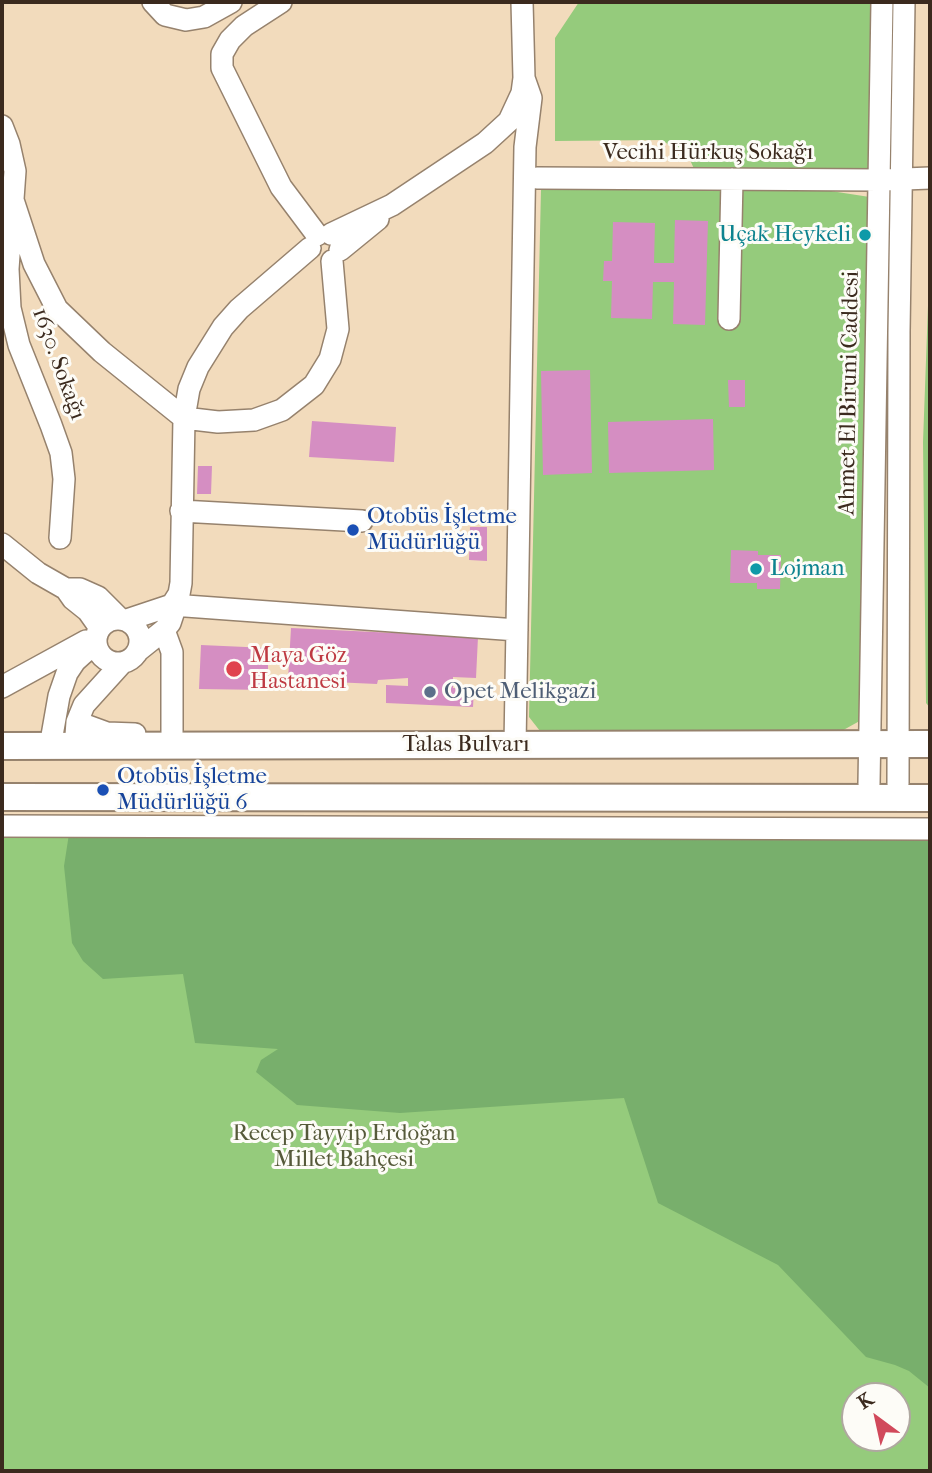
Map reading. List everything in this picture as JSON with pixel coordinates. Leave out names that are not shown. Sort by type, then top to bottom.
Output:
[{"type":"main road","name":"Talas Bulvarı","points":[[2,746],[50,747],[77,735],[291,746],[930,744]]},
{"type":"main road","name":"Talas Bulvarı","points":[[2,783],[930,784]]},
{"type":"main road","points":[[2,797],[930,798]]},
{"type":"street","points":[[153,2],[165,15],[186,20],[204,17],[231,2]]},
{"type":"street","points":[[13,200],[34,264],[57,309],[103,352],[184,418],[218,422],[254,419],[282,410],[314,385],[330,359],[338,329],[325,248],[282,187],[222,68],[222,54],[230,40],[244,26],[281,2]]},
{"type":"street","points":[[291,746],[172,736],[107,733],[77,735],[89,699],[130,657],[164,631],[173,614],[172,605],[179,594],[181,583],[184,418],[189,389],[210,346],[239,309],[269,286],[282,282],[325,248],[376,222],[392,205],[500,132],[516,109],[524,78],[522,2]]},
{"type":"street","name":"Ahmet El Biruni Caddesi","points":[[882,2],[879,180],[889,268],[898,784]]},
{"type":"street","name":"Ahmet El Biruni Caddesi","points":[[869,784],[889,268],[901,180],[904,2]]},
{"type":"street","points":[[515,745],[526,147],[531,98],[524,78]]},
{"type":"street","name":"1630. Sokağı","points":[[2,127],[15,171],[8,269],[10,307],[19,345],[61,453],[64,479],[60,538]]},
{"type":"street","name":"Vecihi Hürkuş Sokağı","points":[[537,178],[901,180]]},
{"type":"street","points":[[901,180],[930,178]]},
{"type":"street","points":[[729,319],[732,179]]},
{"type":"street","points":[[181,511],[362,521]]},
{"type":"street","points":[[2,544],[38,573],[66,589],[88,611],[102,656],[107,661],[130,657]]},
{"type":"street","points":[[66,589],[80,589],[98,597],[138,629],[140,636],[130,657]]},
{"type":"street","points":[[50,747],[63,684],[75,661],[112,619],[123,619],[172,605],[517,630]]},
{"type":"street","points":[[164,631],[172,652],[172,736]]},
{"type":"street","points":[[2,687],[97,635]]},
{"type":"street","points":[[33,670],[63,684]]},
{"type":"street","points":[[2,826],[930,829]]},
{"type":"green space","points":[[579,2],[887,2],[883,163],[868,176],[696,173],[690,160],[662,140],[555,141],[555,38]]},
{"type":"green space","points":[[805,187],[876,198],[865,718],[838,733],[540,731],[529,717],[541,189]]},
{"type":"green space","points":[[930,251],[930,708],[926,703],[923,442]]},
{"type":"green space","name":"Recep Tayyip Erdoğan Millet Bahçesi","points":[[2,821],[930,825],[930,1471],[2,1471]]},
{"type":"green space","points":[[71,821],[930,824],[930,1388],[909,1371],[866,1357],[778,1265],[658,1203],[624,1098],[400,1113],[297,1105],[256,1072],[261,1060],[278,1049],[195,1043],[183,974],[103,979],[83,961],[72,943],[64,866]]},
{"type":"building","points":[[675,220],[708,221],[705,325],[673,324],[674,282],[653,282],[652,319],[611,318],[612,281],[603,281],[604,261],[612,261],[613,222],[655,223],[654,263],[674,263]]},
{"type":"building","points":[[590,370],[592,473],[543,475],[541,371]]},
{"type":"building","points":[[728,380],[745,380],[745,407],[729,407]]},
{"type":"building","points":[[713,419],[714,470],[609,473],[608,422]]},
{"type":"building","points":[[312,421],[396,427],[394,462],[309,457]]},
{"type":"building","points":[[198,466],[212,466],[211,494],[197,494]]},
{"type":"building","points":[[470,527],[487,527],[487,561],[469,560]]},
{"type":"building","name":"Lojman","points":[[731,550],[758,551],[758,555],[781,555],[780,589],[757,589],[757,583],[730,583]]},
{"type":"building","points":[[291,628],[478,637],[476,678],[453,677],[453,688],[474,689],[473,707],[386,703],[386,685],[408,686],[408,678],[378,680],[377,684],[288,680]]},
{"type":"building","name":"Maya Göz Hastanesi","points":[[201,645],[268,648],[268,690],[199,689]]},
{"type":"place","name":"Uçak Heykeli","points":[[865,235]]},
{"type":"place","name":"Otobüs İşletme Müdürlüğü","points":[[353,530]]},
{"type":"place","name":"Lojman","points":[[756,569]]},
{"type":"place","name":"Maya Göz Hastanesi","points":[[234,669]]},
{"type":"place","name":"Opet Melikgazi","points":[[430,692]]},
{"type":"place","name":"Otobüs İşletme Müdürlüğü 6","points":[[103,790]]}]
